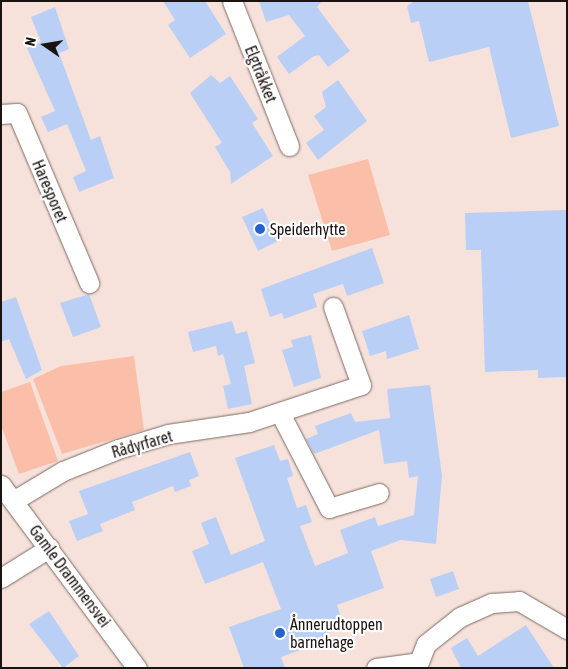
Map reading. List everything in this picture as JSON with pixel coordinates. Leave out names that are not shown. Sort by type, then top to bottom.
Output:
[{"type":"street","name":"Elgtråkket","points":[[232,1],[289,146]]},
{"type":"street","name":"Haresporet","points":[[1,114],[17,113],[89,283]]},
{"type":"street","name":"Rådyrfaret","points":[[13,501],[63,471],[118,449],[168,434],[249,422],[361,385],[333,307]]},
{"type":"street","points":[[280,413],[329,508],[378,493]]},
{"type":"street","name":"Gamle Drammensvei","points":[[1,485],[137,668]]},
{"type":"street","points":[[1,578],[49,548]]},
{"type":"street","points":[[376,668],[424,665],[426,644],[460,617],[492,603],[519,601],[567,629]]},
{"type":"shaded area","points":[[368,159],[390,235],[332,251],[308,175]]},
{"type":"shaded area","points":[[134,356],[144,430],[62,454],[33,379],[61,366]]},
{"type":"shaded area","points":[[30,382],[58,461],[19,474],[1,425],[1,392]]},
{"type":"building","points":[[163,1],[205,1],[226,34],[190,58],[168,25],[175,20]]},
{"type":"building","points":[[259,1],[322,1],[317,7],[350,51],[328,67],[319,55],[314,56],[289,74],[277,57],[305,36],[289,15],[266,22]]},
{"type":"building","points":[[414,1],[528,1],[559,126],[511,138],[489,47],[429,62],[419,21],[411,23],[407,6]]},
{"type":"building","points":[[55,7],[69,49],[59,53],[91,140],[100,136],[114,178],[79,192],[73,177],[86,171],[67,124],[48,132],[41,117],[55,111],[27,48],[41,42],[31,17]]},
{"type":"building","points":[[211,75],[220,83],[230,76],[258,119],[252,123],[273,156],[231,184],[230,172],[215,147],[222,143],[190,93]]},
{"type":"building","points":[[338,80],[367,121],[318,160],[306,143],[324,130],[314,116],[326,107],[322,92]]},
{"type":"building","name":"Speiderhytte","points":[[263,208],[278,241],[258,251],[242,217]]},
{"type":"building","points":[[567,210],[567,377],[538,378],[538,370],[485,372],[481,250],[466,250],[465,213]]},
{"type":"building","points":[[372,248],[384,283],[347,296],[343,284],[313,294],[317,307],[284,319],[282,313],[270,317],[261,289]]},
{"type":"building","points":[[89,294],[101,327],[73,337],[60,303]]},
{"type":"building","points":[[16,297],[42,370],[26,379],[9,339],[1,342],[1,302]]},
{"type":"building","points":[[409,315],[419,349],[387,359],[386,351],[370,356],[362,331]]},
{"type":"building","points":[[232,321],[236,334],[247,331],[255,363],[244,366],[252,404],[228,409],[223,386],[231,384],[223,354],[218,356],[216,346],[193,352],[188,332]]},
{"type":"building","points":[[311,335],[321,378],[294,387],[282,350],[293,347],[291,340]]},
{"type":"building","points":[[430,385],[442,476],[436,544],[401,540],[371,551],[384,588],[337,605],[344,627],[326,634],[328,640],[281,657],[285,668],[244,668],[229,627],[281,609],[263,562],[205,584],[192,551],[209,544],[201,523],[216,517],[231,555],[265,541],[235,458],[274,445],[280,461],[288,459],[293,476],[287,478],[297,508],[306,505],[312,522],[300,526],[315,566],[348,553],[340,530],[375,517],[378,526],[414,515],[418,476],[409,478],[407,461],[384,464],[379,430],[314,454],[306,439],[318,434],[315,426],[351,413],[355,422],[390,418],[387,389]]},
{"type":"building","points":[[190,452],[199,476],[189,480],[191,486],[175,492],[173,486],[132,502],[135,510],[100,524],[103,531],[77,541],[69,521],[88,514],[79,491]]},
{"type":"building","points":[[453,571],[459,589],[436,597],[430,579]]},
{"type":"building","points":[[49,611],[79,656],[63,668],[29,624]]},
{"type":"building","points":[[526,625],[554,668],[461,668],[451,648],[467,638],[478,656]]},
{"type":"place","name":"Speiderhytte","points":[[260,229]]},
{"type":"place","name":"Ånnerudtoppen barnehage","points":[[280,633]]}]
